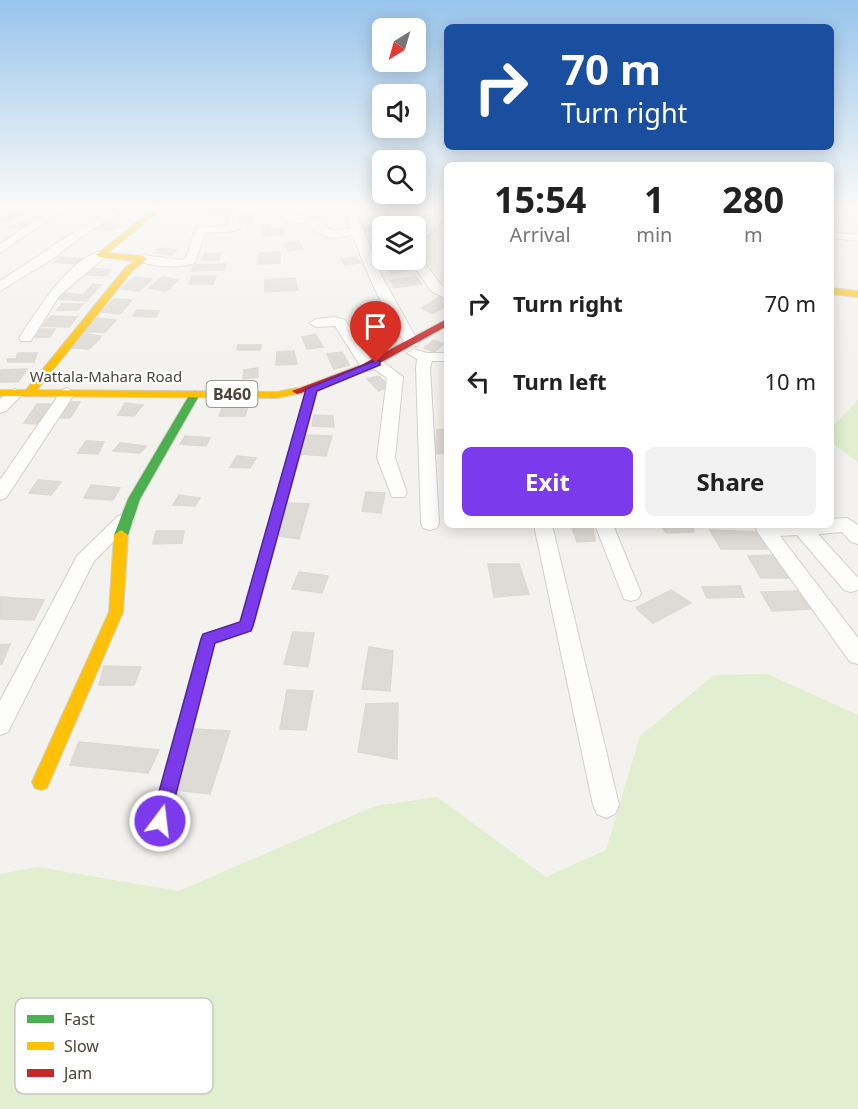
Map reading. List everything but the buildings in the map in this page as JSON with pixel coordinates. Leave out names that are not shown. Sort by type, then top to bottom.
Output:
[{"type":"street","points":[[0,274],[25,258]]},
{"type":"street","points":[[0,287],[46,258]]},
{"type":"street","points":[[26,338],[54,294],[82,267],[96,258]]},
{"type":"street","points":[[130,258],[182,264],[188,263],[192,258]]},
{"type":"street","points":[[368,258],[406,346],[425,357],[444,357]]},
{"type":"street","points":[[0,408],[129,269],[143,259]]},
{"type":"street","points":[[424,270],[436,288],[444,293]]},
{"type":"street","points":[[834,291],[858,294]]},
{"type":"street","points":[[316,323],[335,321],[340,323],[372,365],[395,377],[387,458],[398,493]]},
{"type":"street","name":"Wattala-Mahara Road","points":[[14,394],[277,395],[312,389],[372,365],[444,324]]},
{"type":"street","points":[[425,357],[423,368],[430,522]]},
{"type":"street","points":[[160,821],[208,639],[246,626],[312,389]]},
{"type":"street","points":[[0,494],[67,393]]},
{"type":"street","points":[[41,782],[116,612],[119,539],[125,521],[134,499],[195,394]]},
{"type":"street","points":[[0,724],[87,556],[125,521]]},
{"type":"street","points":[[834,525],[847,525],[858,537]]},
{"type":"street","points":[[544,528],[606,806]]},
{"type":"street","points":[[605,528],[631,593]]},
{"type":"street","points":[[782,528],[765,530],[858,656]]},
{"type":"street","points":[[801,528],[851,584]]},
{"type":"green space","points":[[858,400],[858,462],[834,444],[834,425]]},
{"type":"green space","points":[[767,674],[858,715],[858,1109],[0,1109],[0,874],[38,867],[179,891],[375,806],[437,797],[546,877],[606,850],[640,736],[714,675]]},
{"type":"traffic: fast","points":[[287,480],[312,389]]},
{"type":"traffic: fast","points":[[121,535],[134,499],[195,394]]},
{"type":"traffic: slow","points":[[28,394],[129,269],[143,259],[130,258]]},
{"type":"traffic: slow","points":[[834,291],[858,294]]},
{"type":"traffic: slow","points":[[0,393],[277,395],[297,391]]},
{"type":"traffic: slow","points":[[41,782],[116,612],[121,535]]},
{"type":"traffic: jam","points":[[297,391],[365,367],[444,324]]},
{"type":"traffic: jam","points":[[160,821],[208,639],[246,626],[287,480]]},
{"type":"route","points":[[160,821],[208,639],[246,626],[312,389],[376,363]]}]
